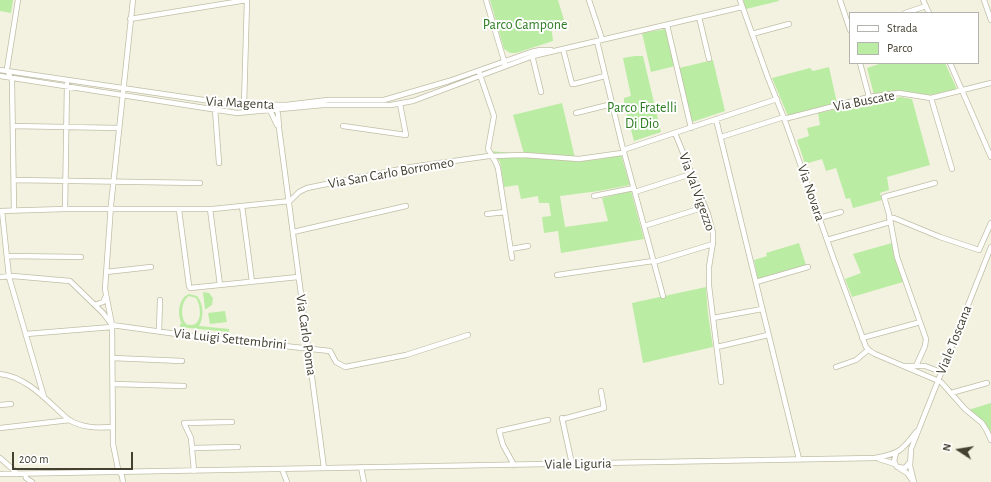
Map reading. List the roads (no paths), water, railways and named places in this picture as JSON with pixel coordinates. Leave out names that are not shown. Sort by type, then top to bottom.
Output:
[{"type":"street","points":[[14,210],[12,78],[7,69],[18,0]]},
{"type":"street","points":[[123,482],[114,448],[112,326],[106,296],[106,272],[122,95],[133,0]]},
{"type":"street","points":[[130,20],[247,0],[244,105]]},
{"type":"street","points":[[486,0],[505,63]]},
{"type":"street","points":[[589,0],[599,40],[605,76],[663,296]]},
{"type":"street","name":"Via Novara","points":[[740,0],[784,118],[862,338],[868,350]]},
{"type":"street","points":[[840,0],[849,27]]},
{"type":"street","points":[[984,0],[991,20]]},
{"type":"street","points":[[907,12],[925,2],[929,12]]},
{"type":"street","name":"Via Magenta","points":[[0,70],[123,89],[270,108],[328,100],[400,104],[413,101],[479,73],[532,54],[563,49],[742,7]]},
{"type":"street","points":[[699,17],[709,59]]},
{"type":"street","points":[[752,34],[789,24]]},
{"type":"street","points":[[667,25],[691,128]]},
{"type":"street","points":[[563,49],[573,84],[605,76]]},
{"type":"street","points":[[532,54],[541,92]]},
{"type":"street","points":[[860,64],[869,97]]},
{"type":"street","points":[[950,64],[991,157]]},
{"type":"street","points":[[479,73],[494,116],[488,151],[498,168],[512,258]]},
{"type":"street","name":"Via Magenta","points":[[378,103],[479,73]]},
{"type":"street","name":"Via Magenta","points":[[0,76],[239,113],[270,108]]},
{"type":"street","points":[[65,209],[67,81]]},
{"type":"street","name":"Via Buscate","points":[[721,136],[781,118],[788,118],[869,97],[899,93],[931,98],[991,83]]},
{"type":"street","points":[[931,98],[952,169]]},
{"type":"street","name":"Via San Carlo Borromeo","points":[[288,201],[292,200],[302,190],[307,188],[411,167],[489,156],[524,155],[579,159],[621,153],[626,149],[777,99]]},
{"type":"street","points":[[216,102],[215,110],[219,163]]},
{"type":"street","points":[[343,126],[406,135],[400,104]]},
{"type":"street","points":[[576,113],[612,104]]},
{"type":"street","points":[[270,108],[279,128]]},
{"type":"street","name":"Via Carlo Poma","points":[[277,108],[324,468]]},
{"type":"street","points":[[716,120],[798,459]]},
{"type":"street","points":[[13,126],[119,128]]},
{"type":"street","name":"Via Val Vigezzo","points":[[675,133],[712,229],[712,244],[708,278],[721,382]]},
{"type":"street","points":[[594,196],[634,190],[691,174]]},
{"type":"street","points":[[14,180],[200,183]]},
{"type":"street","points":[[919,372],[922,352],[926,339],[898,260],[884,197],[935,183]]},
{"type":"street","points":[[44,397],[9,276],[8,256],[1,211],[65,209],[210,209],[288,201]]},
{"type":"street","points":[[242,206],[252,282]]},
{"type":"street","points":[[292,232],[406,206]]},
{"type":"street","points":[[644,226],[705,208]]},
{"type":"street","points":[[210,209],[220,285]]},
{"type":"street","points":[[179,210],[188,286],[190,288],[298,277]]},
{"type":"street","points":[[487,214],[505,212]]},
{"type":"street","points":[[819,218],[841,212]]},
{"type":"street","points":[[827,240],[894,218],[943,238],[980,250],[991,223]]},
{"type":"street","points":[[556,276],[653,261],[712,244]]},
{"type":"street","points":[[511,249],[528,246]]},
{"type":"street","name":"Viale Toscana","points":[[910,456],[916,432],[991,247]]},
{"type":"street","points":[[8,256],[81,257]]},
{"type":"street","points":[[106,272],[152,267]]},
{"type":"street","points":[[756,282],[808,268]]},
{"type":"street","points":[[0,277],[9,276],[70,281],[106,315],[112,326]]},
{"type":"street","points":[[95,305],[103,302],[106,296]]},
{"type":"street","points":[[159,331],[160,300]]},
{"type":"street","points":[[713,318],[762,310]]},
{"type":"street","points":[[862,338],[917,323]]},
{"type":"street","name":"Via Luigi Settembrini","points":[[26,334],[112,326],[330,351],[336,362],[345,366],[406,355],[468,335]]},
{"type":"street","points":[[717,347],[768,335]]},
{"type":"street","points":[[836,367],[856,360],[868,350],[938,380],[965,409],[982,423],[988,431],[991,440]]},
{"type":"street","points":[[920,366],[922,361],[922,352]]},
{"type":"street","points":[[112,358],[182,361]]},
{"type":"street","points":[[903,366],[920,366],[941,372]]},
{"type":"street","points":[[0,374],[17,378],[29,385],[70,420],[88,427],[113,428]]},
{"type":"street","points":[[951,393],[987,383]]},
{"type":"street","points":[[113,384],[184,386]]},
{"type":"street","points":[[572,464],[563,418],[604,409],[605,407],[601,391]]},
{"type":"street","points":[[0,405],[11,404]]},
{"type":"street","points":[[0,428],[70,420]]},
{"type":"street","points":[[514,465],[503,445],[499,431],[548,420]]},
{"type":"street","points":[[194,471],[193,448],[190,435],[184,423],[232,422]]},
{"type":"street","name":"Viale Toscana","points":[[897,452],[907,445],[916,432]]},
{"type":"street","points":[[193,448],[238,447]]},
{"type":"street","points":[[897,452],[906,452],[910,456],[914,482],[908,474],[895,464],[894,458],[897,452]]},
{"type":"street","name":"Viale Liguria","points":[[0,474],[875,458],[897,452]]},
{"type":"street","points":[[0,458],[14,470],[16,474]]},
{"type":"street","name":"Viale Liguria","points":[[875,458],[895,464]]},
{"type":"street","points":[[900,468],[905,468],[910,462]]},
{"type":"street","points":[[361,467],[364,482]]},
{"type":"street","points":[[282,469],[287,482]]},
{"type":"street","points":[[25,474],[26,478],[32,482]]},
{"type":"park label","name":"Parco Campone","points":[[525,25]]},
{"type":"park label","name":"Parco Fratelli Di Dio","points":[[642,116]]}]
